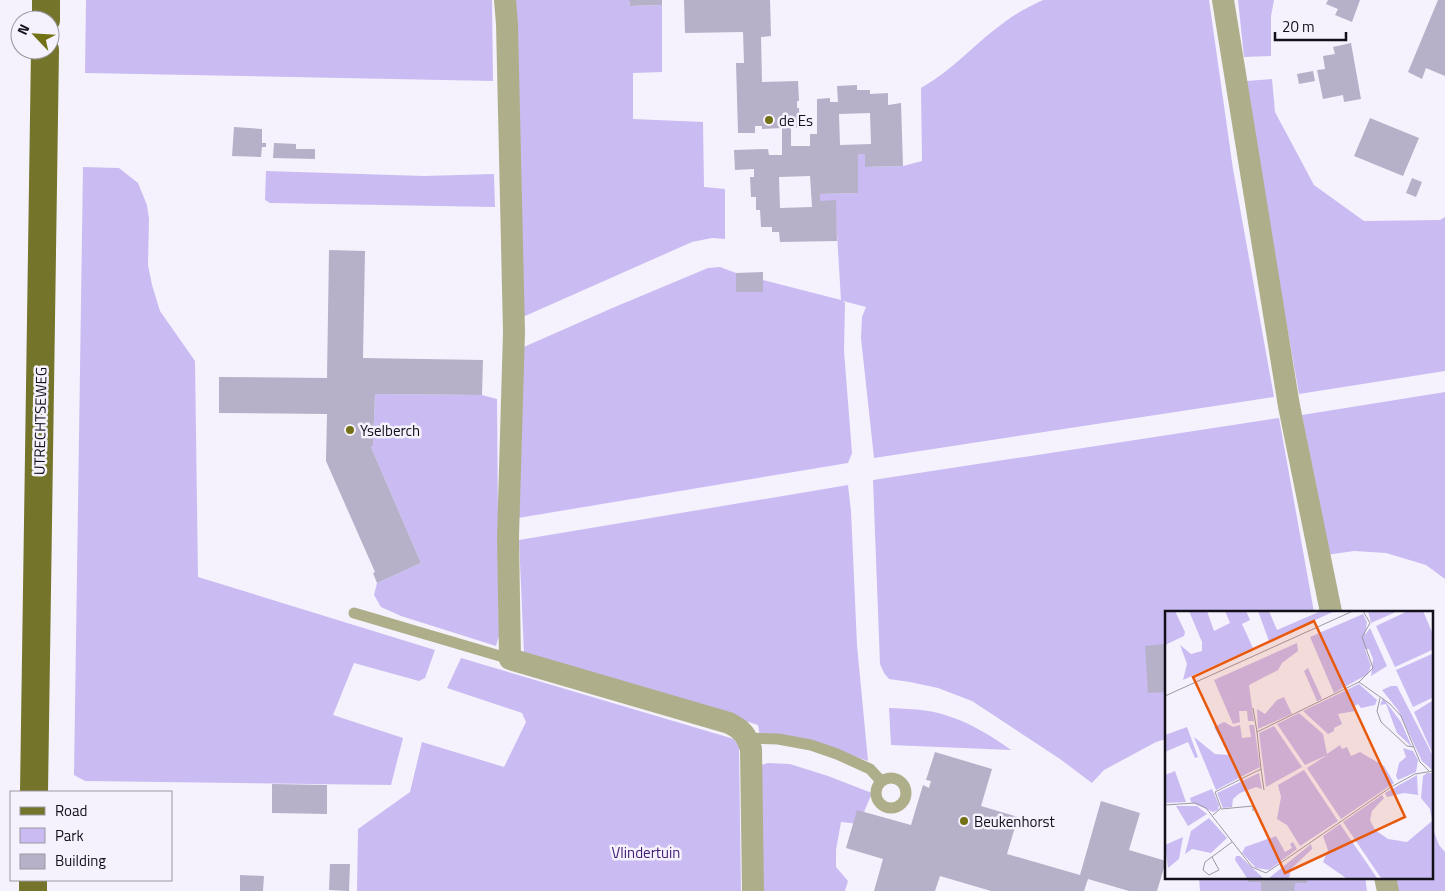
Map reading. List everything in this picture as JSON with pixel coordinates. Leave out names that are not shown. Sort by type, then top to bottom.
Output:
[{"type":"main road","name":"UTRECHTSEWEG","points":[[34,791],[45,60]]},
{"type":"street","points":[[505,0],[514,332],[508,538],[510,659],[729,723],[740,729],[747,738],[751,749],[753,891]]},
{"type":"street","points":[[1223,0],[1289,406],[1331,611]]},
{"type":"street","points":[[1385,878],[1388,891]]},
{"type":"lane","points":[[354,613],[510,659]]},
{"type":"lane","points":[[747,738],[778,739],[811,745],[870,769],[881,781]]},
{"type":"green space","points":[[86,0],[492,0],[493,81],[85,73]]},
{"type":"green space","points":[[513,0],[629,0],[630,6],[662,5],[662,72],[633,73],[633,119],[703,122],[704,187],[725,189],[725,239],[712,238],[692,242],[516,320]]},
{"type":"green space","points":[[1043,0],[1209,0],[1233,169],[1274,397],[874,458],[861,338],[862,317],[866,307],[843,301],[845,303],[844,351],[852,453],[848,463],[518,518],[517,350],[708,268],[720,267],[736,273],[736,292],[763,292],[763,280],[841,300],[835,201],[820,201],[820,194],[858,193],[858,154],[865,154],[866,167],[903,166],[922,161],[921,88],[944,73],[1006,21],[1024,9]]},
{"type":"green space","points":[[1238,0],[1274,0],[1271,16],[1271,56],[1244,57]]},
{"type":"green space","points":[[1272,79],[1275,112],[1314,185],[1364,221],[1440,220],[1445,217],[1445,371],[1299,394],[1253,134],[1247,81]]},
{"type":"green space","points":[[83,167],[119,168],[138,183],[147,205],[149,219],[148,265],[160,311],[195,361],[198,577],[435,650],[425,678],[419,681],[354,663],[333,715],[403,738],[391,785],[85,781],[74,775]]},
{"type":"green space","points":[[266,171],[424,176],[494,174],[495,207],[270,203],[265,200]]},
{"type":"green space","points":[[1445,392],[1445,579],[1426,565],[1386,553],[1354,551],[1326,555],[1325,531],[1302,415]]},
{"type":"green space","points":[[375,394],[482,395],[497,399],[499,636],[496,646],[401,616],[381,607],[374,595],[377,583],[421,563],[371,447],[373,446]]},
{"type":"green space","points":[[1279,418],[1314,611],[1165,611],[1165,739],[1156,742],[1104,770],[1092,783],[1060,759],[972,701],[938,688],[889,679],[884,673],[880,664],[873,480]]},
{"type":"green space","points":[[848,485],[851,511],[857,645],[868,761],[817,743],[760,736],[758,725],[524,654],[519,540]]},
{"type":"green space","name":"Vlindertuin","points":[[461,658],[734,739],[739,747],[741,891],[357,891],[358,829],[410,792],[422,742],[504,767],[526,722],[522,713],[447,688]]},
{"type":"green space","points":[[889,708],[927,711],[956,719],[981,730],[1011,750],[891,745]]},
{"type":"green space","points":[[768,763],[790,764],[872,793],[859,824],[841,822],[836,850],[836,867],[848,881],[845,891],[761,891],[761,765]]},
{"type":"green space","points":[[1432,827],[1439,845],[1445,852],[1445,891],[1394,891],[1392,878],[1432,878]]},
{"type":"green space","points":[[1199,878],[1365,878],[1367,891],[1200,891]]},
{"type":"building","points":[[629,0],[662,0],[662,5],[630,6]]},
{"type":"building","name":"de Es","points":[[684,0],[770,0],[771,36],[761,37],[762,82],[798,81],[799,101],[797,101],[797,108],[799,108],[800,127],[791,128],[791,146],[810,146],[810,134],[817,134],[817,99],[830,98],[830,102],[838,102],[837,86],[857,85],[857,90],[870,90],[870,94],[888,93],[888,105],[901,103],[903,166],[865,167],[865,154],[858,154],[858,193],[820,194],[820,201],[836,200],[837,241],[780,242],[779,232],[772,232],[772,227],[761,227],[760,210],[756,210],[756,197],[751,197],[750,177],[754,177],[754,169],[735,170],[734,150],[768,149],[769,155],[782,155],[782,128],[762,129],[762,126],[755,126],[755,133],[738,133],[736,63],[744,63],[743,32],[685,33]],"holes":[[[870,113],[871,144],[840,145],[839,114]],[[810,176],[812,207],[780,208],[779,177]]]},
{"type":"building","points":[[1328,0],[1360,0],[1352,22],[1335,15],[1338,9],[1326,4]]},
{"type":"building","points":[[1438,0],[1445,0],[1445,76],[1426,68],[1422,79],[1408,72]]},
{"type":"building","points":[[1351,43],[1361,99],[1344,102],[1343,95],[1323,99],[1317,70],[1325,69],[1323,56],[1335,54],[1333,47]]},
{"type":"building","points":[[1313,71],[1315,81],[1299,84],[1297,74]]},
{"type":"building","points":[[1370,118],[1419,138],[1403,176],[1354,156]]},
{"type":"building","points":[[234,127],[262,129],[262,143],[266,143],[266,147],[262,147],[261,157],[232,156]]},
{"type":"building","points":[[274,143],[296,144],[296,149],[315,149],[315,159],[273,158]]},
{"type":"building","points":[[1412,178],[1422,182],[1416,197],[1406,193]]},
{"type":"building","name":"Yselberch","points":[[329,250],[365,251],[363,358],[483,360],[482,395],[375,394],[373,446],[371,447],[421,563],[377,583],[373,573],[375,572],[326,461],[327,414],[219,413],[219,377],[327,378]]},
{"type":"building","points":[[763,272],[763,292],[736,292],[736,273]]},
{"type":"building","points":[[1165,644],[1165,692],[1148,693],[1145,646]]},
{"type":"building","name":"Beukenhorst","points":[[935,752],[992,769],[981,806],[1018,817],[1007,854],[1080,875],[1101,801],[1140,813],[1129,850],[1165,861],[1157,891],[1129,891],[1088,879],[1084,891],[991,891],[940,876],[935,891],[874,891],[883,859],[846,848],[857,810],[911,825],[923,785],[929,788],[931,781],[926,780]]},
{"type":"building","points":[[272,784],[327,785],[327,814],[272,813]]},
{"type":"building","points":[[330,864],[350,864],[349,891],[329,890]]},
{"type":"building","points":[[240,875],[264,876],[263,891],[240,891]]},
{"type":"building","points":[[1248,878],[1307,878],[1307,883],[1295,883],[1294,891],[1261,891],[1261,882],[1248,882]]},
{"type":"place","name":"de Es","points":[[769,120]]},
{"type":"place","name":"Yselberch","points":[[350,430]]},
{"type":"place","name":"Beukenhorst","points":[[964,821]]}]
